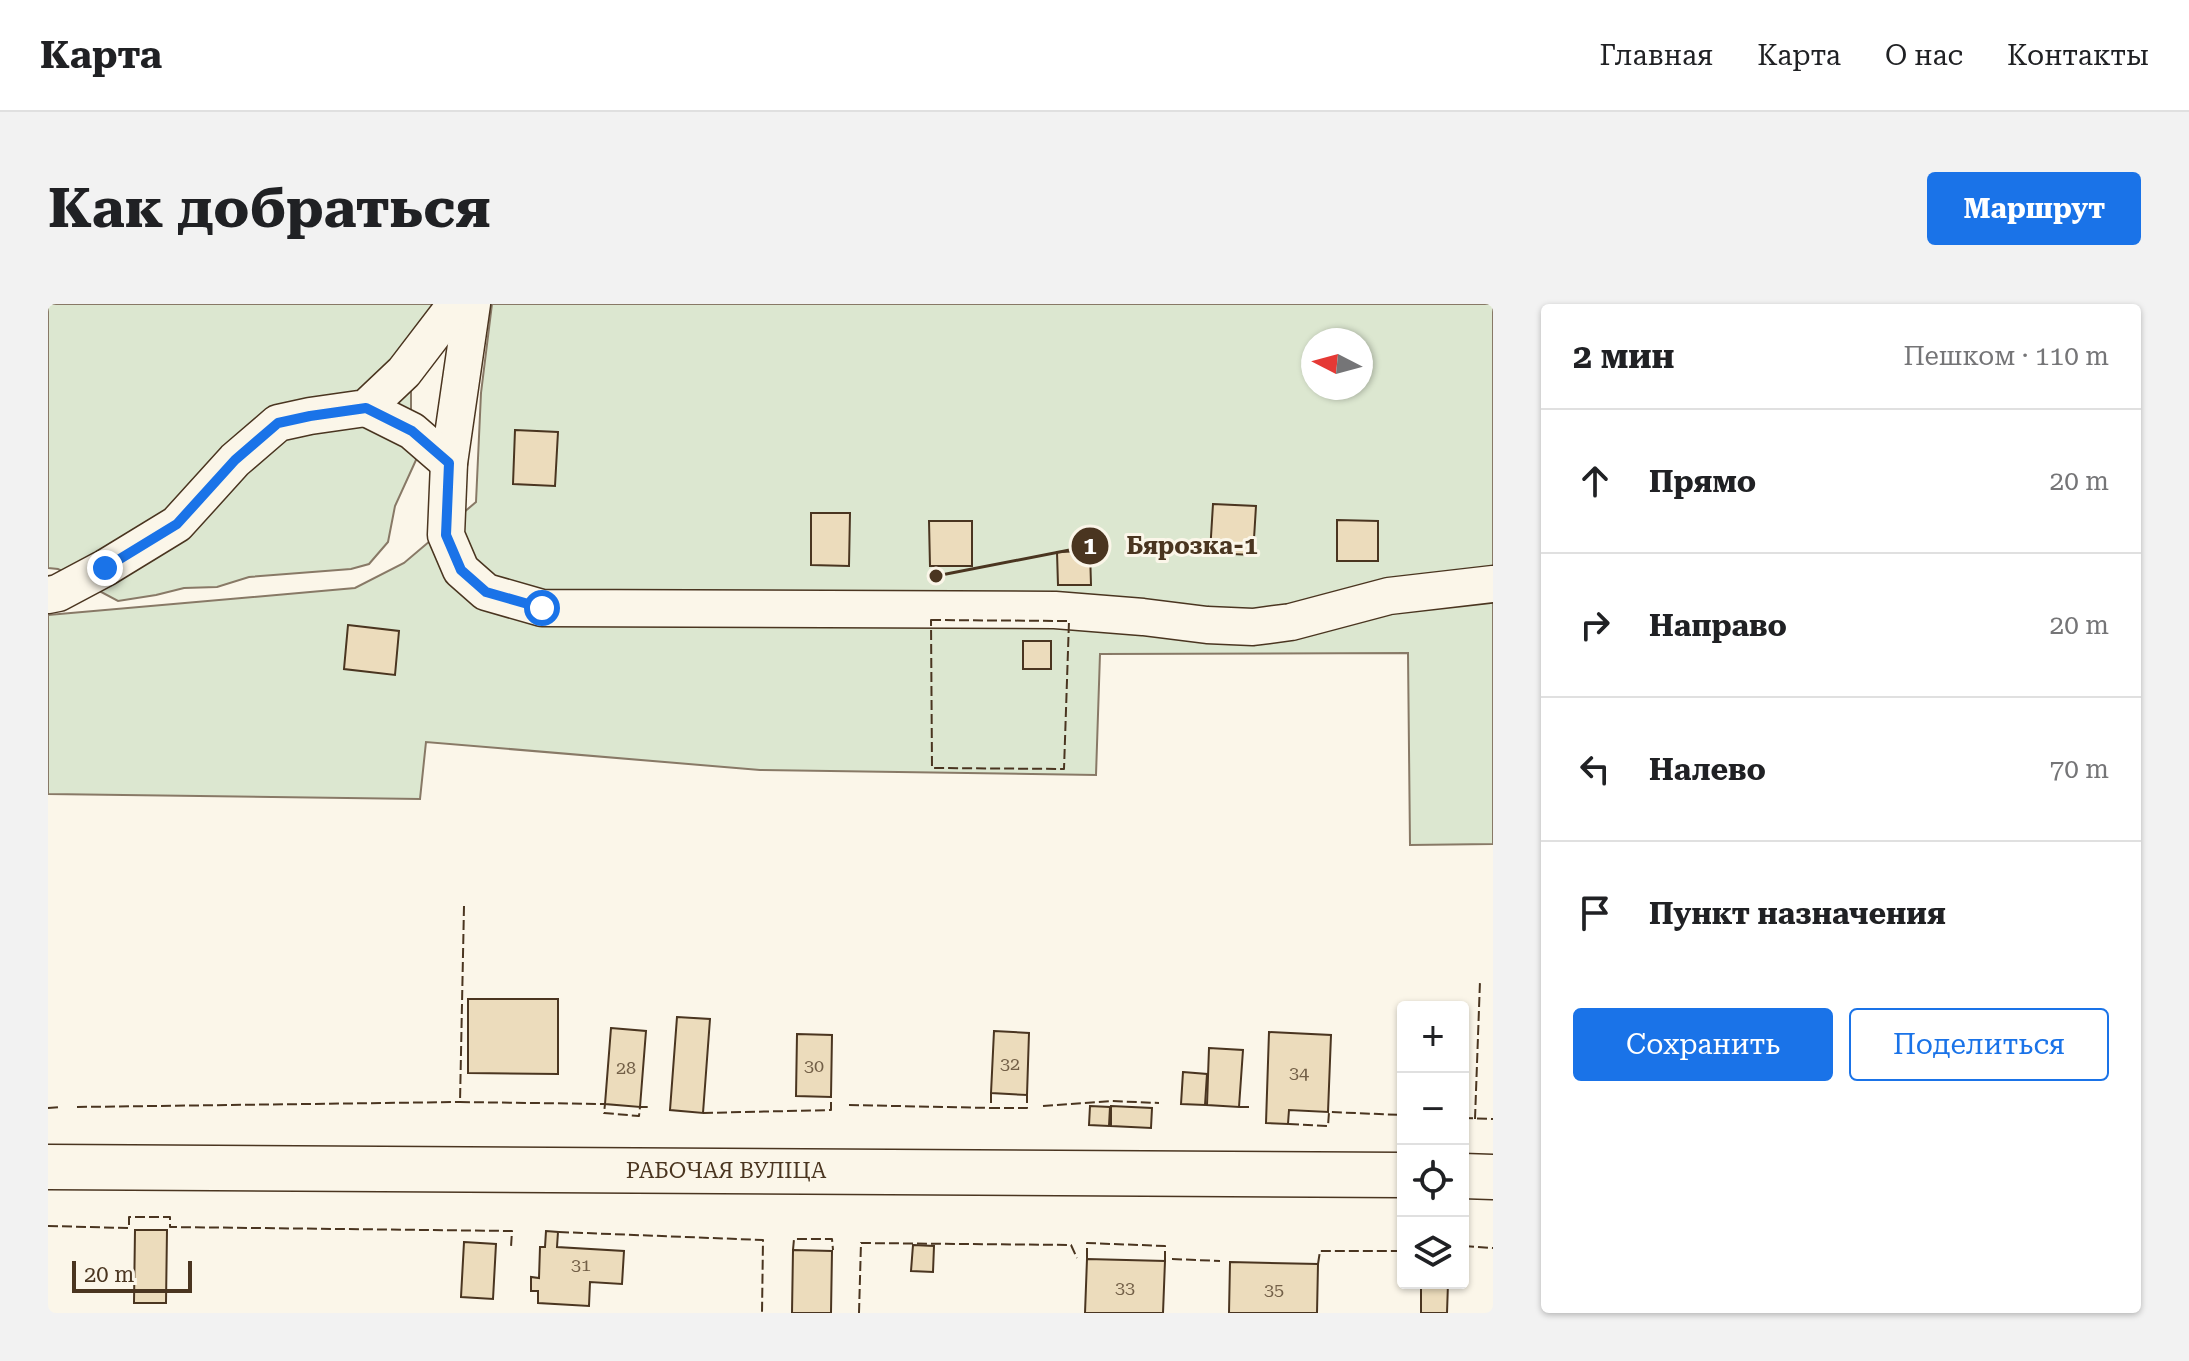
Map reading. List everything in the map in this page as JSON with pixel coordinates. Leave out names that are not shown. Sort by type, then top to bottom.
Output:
[{"type":"street","points":[[366,408],[404,372],[456,304]]},
{"type":"street","points":[[472,304],[449,463],[446,535],[461,570],[486,592],[542,608],[1055,610],[1253,627],[1291,622],[1389,596],[1493,584]]},
{"type":"street","points":[[48,595],[58,593],[105,568],[177,524],[235,460],[278,423],[366,408],[412,431],[449,463]]},
{"type":"street","name":"РАБОЧАЯ ВУЛІЦА","points":[[48,1167],[1397,1175]]},
{"type":"street","points":[[1469,1176],[1493,1177]]},
{"type":"green space","points":[[48,304],[439,304],[411,388],[416,460],[395,506],[388,542],[369,564],[351,569],[249,577],[217,587],[184,588],[118,601],[58,569],[48,568]]},
{"type":"green space","points":[[492,304],[1493,304],[1493,844],[1410,845],[1408,653],[1100,654],[1096,775],[760,770],[426,742],[420,799],[48,794],[48,615],[355,588],[404,563],[476,502],[481,393]]},
{"type":"building","points":[[515,430],[558,432],[555,486],[513,484]]},
{"type":"building","points":[[1213,504],[1256,506],[1253,555],[1210,553]]},
{"type":"building","points":[[811,513],[850,513],[849,566],[811,565]]},
{"type":"building","points":[[1337,520],[1378,521],[1378,561],[1337,561]]},
{"type":"building","points":[[929,521],[972,521],[972,566],[930,566]]},
{"type":"building","points":[[1090,551],[1091,585],[1058,585],[1057,552]]},
{"type":"building","points":[[348,625],[399,631],[395,675],[344,669]]},
{"type":"building","points":[[1023,641],[1051,641],[1051,669],[1023,669]]},
{"type":"building","points":[[468,999],[558,999],[558,1074],[468,1073]]},
{"type":"building","points":[[677,1017],[710,1019],[703,1113],[670,1110]]},
{"type":"building","points":[[611,1028],[646,1031],[640,1107],[605,1104]]},
{"type":"building","points":[[994,1031],[1029,1033],[1027,1095],[991,1093]]},
{"type":"building","points":[[1269,1032],[1331,1035],[1328,1112],[1289,1110],[1288,1124],[1266,1123]]},
{"type":"building","points":[[797,1034],[832,1035],[831,1097],[796,1096]]},
{"type":"building","points":[[1209,1048],[1243,1050],[1239,1107],[1207,1105]]},
{"type":"building","points":[[1183,1072],[1207,1074],[1205,1105],[1181,1104]]},
{"type":"building","points":[[1090,1106],[1110,1107],[1109,1126],[1089,1125]]},
{"type":"building","points":[[1111,1106],[1152,1108],[1151,1128],[1111,1126]]},
{"type":"building","points":[[135,1230],[167,1230],[166,1303],[134,1303]]},
{"type":"building","points":[[546,1231],[558,1232],[557,1247],[624,1251],[622,1284],[590,1282],[589,1306],[538,1303],[538,1291],[531,1291],[531,1277],[539,1278],[540,1247],[545,1247]]},
{"type":"building","points":[[464,1242],[496,1244],[493,1299],[461,1297]]},
{"type":"building","points":[[913,1245],[934,1246],[933,1272],[911,1271]]},
{"type":"building","points":[[793,1250],[832,1251],[831,1313],[792,1313]]},
{"type":"building","points":[[1087,1259],[1165,1261],[1163,1313],[1085,1313]]},
{"type":"building","points":[[1230,1262],[1318,1264],[1317,1313],[1229,1313]]},
{"type":"building","points":[[1421,1289],[1448,1289],[1447,1313],[1421,1313]]},
{"type":"fence","points":[[931,620],[1069,621],[1064,769],[932,768],[931,620]]},
{"type":"fence","points":[[464,906],[460,1102],[605,1104],[604,1113],[639,1116],[640,1107],[650,1107]]},
{"type":"fence","points":[[1475,1119],[1480,981]]},
{"type":"fence","points":[[991,1093],[991,1108],[1027,1108],[1027,1095]]},
{"type":"fence","points":[[703,1113],[831,1110],[831,1097]]},
{"type":"fence","points":[[1043,1106],[1111,1101],[1159,1103]]},
{"type":"fence","points":[[77,1107],[460,1102]]},
{"type":"fence","points":[[849,1105],[991,1108]]},
{"type":"fence","points":[[48,1108],[61,1107]]},
{"type":"fence","points":[[1240,1107],[1249,1107]]},
{"type":"fence","points":[[1289,1124],[1328,1126],[1329,1112],[1397,1115]]},
{"type":"fence","points":[[1469,1118],[1493,1119]]},
{"type":"fence","points":[[48,1226],[129,1228],[129,1217],[170,1217],[170,1227],[512,1231],[511,1247]]},
{"type":"fence","points":[[559,1232],[763,1240],[762,1313]]},
{"type":"fence","points":[[793,1250],[794,1239],[832,1239],[833,1250]]},
{"type":"fence","points":[[859,1313],[861,1243],[1071,1245],[1077,1258]]},
{"type":"fence","points":[[1087,1258],[1087,1243],[1165,1246],[1165,1261]]},
{"type":"fence","points":[[1469,1246],[1493,1248]]},
{"type":"fence","points":[[1318,1264],[1320,1251],[1397,1251]]},
{"type":"fence","points":[[1172,1259],[1220,1261]]},
{"type":"place","name":"Бярозка-1","points":[[936,576]]},
{"type":"route","points":[[105,568],[177,524],[235,460],[278,423],[366,408],[412,431],[449,463],[446,535],[461,570],[486,592],[542,608]]}]
